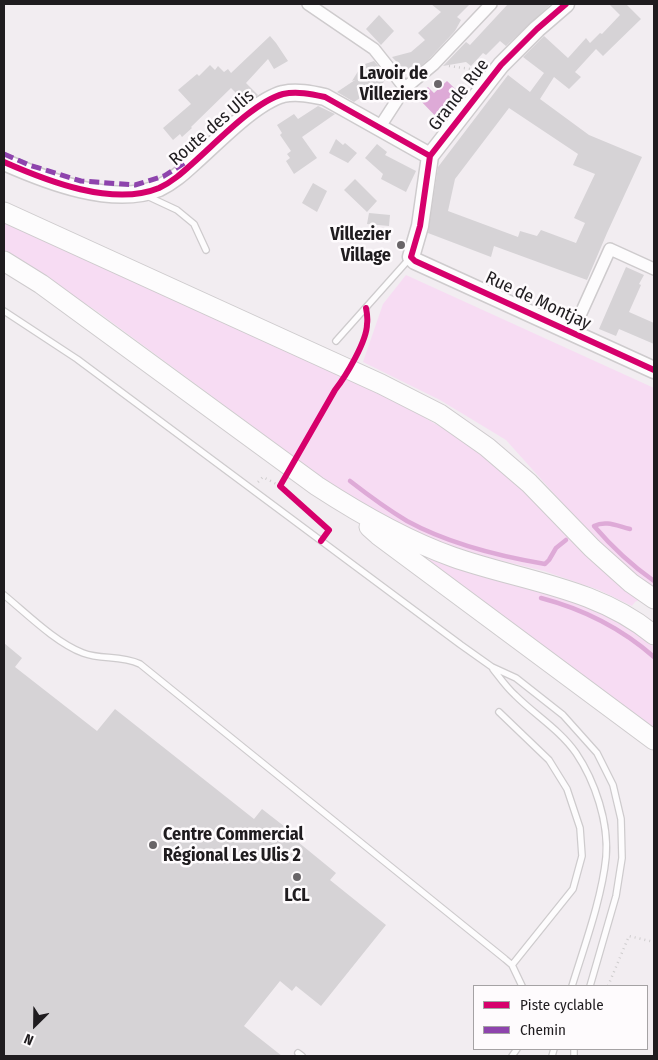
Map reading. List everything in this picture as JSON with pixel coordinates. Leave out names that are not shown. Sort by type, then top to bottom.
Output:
[{"type":"main road","points":[[4,212],[372,380],[440,414],[487,446],[522,477],[592,548],[631,583],[654,599]]},
{"type":"main road","points":[[4,261],[41,284],[317,486],[347,505],[418,543],[452,557],[575,592],[600,602],[624,614],[654,635]]},
{"type":"main road","points":[[347,505],[378,535],[654,740]]},
{"type":"street","points":[[308,4],[374,49],[405,88]]},
{"type":"street","points":[[379,128],[405,88],[434,64],[491,4]]},
{"type":"street","name":"Grande Rue","points":[[411,257],[420,226],[430,156],[501,65],[537,29],[566,4]]},
{"type":"street","name":"Route des Ulis","points":[[4,162],[34,176],[70,187],[103,194],[131,194],[157,188],[175,179],[253,110],[269,99],[285,94],[306,93],[325,97],[430,156]]},
{"type":"street","points":[[572,333],[610,249],[654,269]]},
{"type":"street","name":"Rue de Montjay","points":[[411,257],[415,261],[654,370]]},
{"type":"lane","points":[[138,192],[177,210],[194,224],[206,250]]},
{"type":"lane","points":[[336,341],[411,257]]},
{"type":"lane","points":[[4,311],[76,359],[492,667],[516,678],[564,715],[597,753],[612,785],[621,819],[622,858],[616,896],[590,985]]},
{"type":"lane","points":[[4,595],[68,646],[84,654],[120,658],[140,664],[512,966],[522,985]]},
{"type":"lane","points":[[492,667],[514,695],[550,726],[575,752],[594,787],[603,818],[606,857],[597,900],[572,985]]},
{"type":"lane","points":[[499,712],[550,760],[567,789],[580,828],[582,856],[573,889],[512,966]]},
{"type":"path","points":[[434,64],[486,70],[501,65]]},
{"type":"path","points":[[260,481],[263,477],[280,486]]},
{"type":"path","points":[[608,985],[629,936],[654,942]]},
{"type":"shaded area","points":[[447,81],[467,100],[445,126],[417,97],[428,87],[434,93]]},
{"type":"shaded area","points":[[4,222],[401,404],[451,433],[498,467],[639,600],[632,606],[599,590],[544,571],[482,556],[430,539],[386,517],[332,485],[98,312],[4,251]]},
{"type":"shaded area","points":[[406,275],[654,388],[654,589],[629,571],[601,546],[506,440],[440,400],[363,362],[383,304]]},
{"type":"shaded area","points":[[430,559],[537,588],[579,602],[628,627],[654,647],[654,732],[429,564]]},
{"type":"building","points":[[431,4],[470,4],[457,17],[461,20],[455,31],[429,59],[416,70],[405,71],[392,57],[411,52],[425,40],[418,33],[441,12]]},
{"type":"building","points":[[508,4],[551,4],[506,46],[500,41],[486,55],[483,53],[471,66],[466,62],[443,66],[466,42],[470,45]]},
{"type":"building","points":[[609,4],[626,4],[641,19],[603,56],[596,49],[575,72],[581,77],[569,89],[554,77],[540,99],[589,135],[642,157],[587,280],[494,246],[491,257],[428,233],[438,167],[508,75],[530,92],[544,73],[523,57],[544,36],[568,58],[586,38],[590,43],[600,33],[602,34],[620,15]],"holes":[[[509,108],[578,154],[573,165],[595,174],[574,218],[585,223],[576,243],[541,230],[537,236],[520,231],[518,237],[448,211],[455,179]]]},
{"type":"building","points":[[379,15],[394,31],[381,45],[366,29]]},
{"type":"building","points":[[270,36],[288,61],[274,69],[268,59],[246,83],[258,95],[246,103],[231,88],[182,137],[180,134],[173,140],[163,128],[191,104],[178,90],[197,74],[199,76],[210,65],[215,70],[218,66],[224,72],[228,69],[231,73]]},
{"type":"building","points":[[374,61],[385,74],[386,78],[383,83],[354,102],[337,92],[355,80],[352,81],[362,65]]},
{"type":"building","points":[[318,106],[335,114],[302,137],[317,158],[294,174],[286,161],[290,158],[287,154],[291,151],[280,135],[282,133],[277,125],[294,114],[298,119]]},
{"type":"building","points":[[336,139],[343,145],[345,143],[357,153],[348,163],[329,153]]},
{"type":"building","points":[[377,144],[387,152],[385,155],[416,171],[406,192],[381,179],[383,174],[365,158]]},
{"type":"building","points":[[355,179],[377,201],[367,212],[344,190]]},
{"type":"building","points":[[313,183],[327,191],[317,212],[302,203]]},
{"type":"building","points":[[369,213],[390,215],[389,226],[367,224]]},
{"type":"building","points":[[626,267],[644,275],[629,312],[654,323],[654,344],[619,329],[616,336],[599,329]]},
{"type":"building","name":"Centre Commercial Régional Les Ulis 2","points":[[4,643],[22,658],[15,667],[97,731],[115,709],[254,819],[262,809],[289,830],[287,833],[336,873],[330,880],[386,925],[321,1006],[296,986],[292,991],[280,981],[244,1026],[282,1056],[4,1056]]},
{"type":"waterway","points":[[350,481],[407,521],[457,543],[492,553],[545,564],[556,548],[566,540]]},
{"type":"waterway","points":[[630,529],[607,524],[594,526],[637,569],[654,581]]},
{"type":"waterway","points":[[541,598],[587,614],[615,628],[654,657]]},
{"type":"marked path","points":[[4,154],[29,165],[81,181],[135,185],[164,176],[186,162]]},
{"type":"cycle path","points":[[566,4],[537,29],[501,65],[430,156],[420,226],[411,257],[415,261],[654,370]]},
{"type":"cycle path","points":[[4,162],[40,177],[80,189],[121,195],[141,193],[159,188],[173,180],[260,105],[283,94],[294,93],[325,97],[430,156]]},
{"type":"cycle path","points":[[321,541],[329,530],[280,486],[360,349],[366,331],[366,308]]},
{"type":"place","name":"Lavoir de Villeziers","points":[[438,84]]},
{"type":"place","name":"Villezier Village","points":[[401,245]]},
{"type":"place","name":"Centre Commercial Régional Les Ulis 2","points":[[153,845]]},
{"type":"place","name":"LCL","points":[[297,877]]}]
